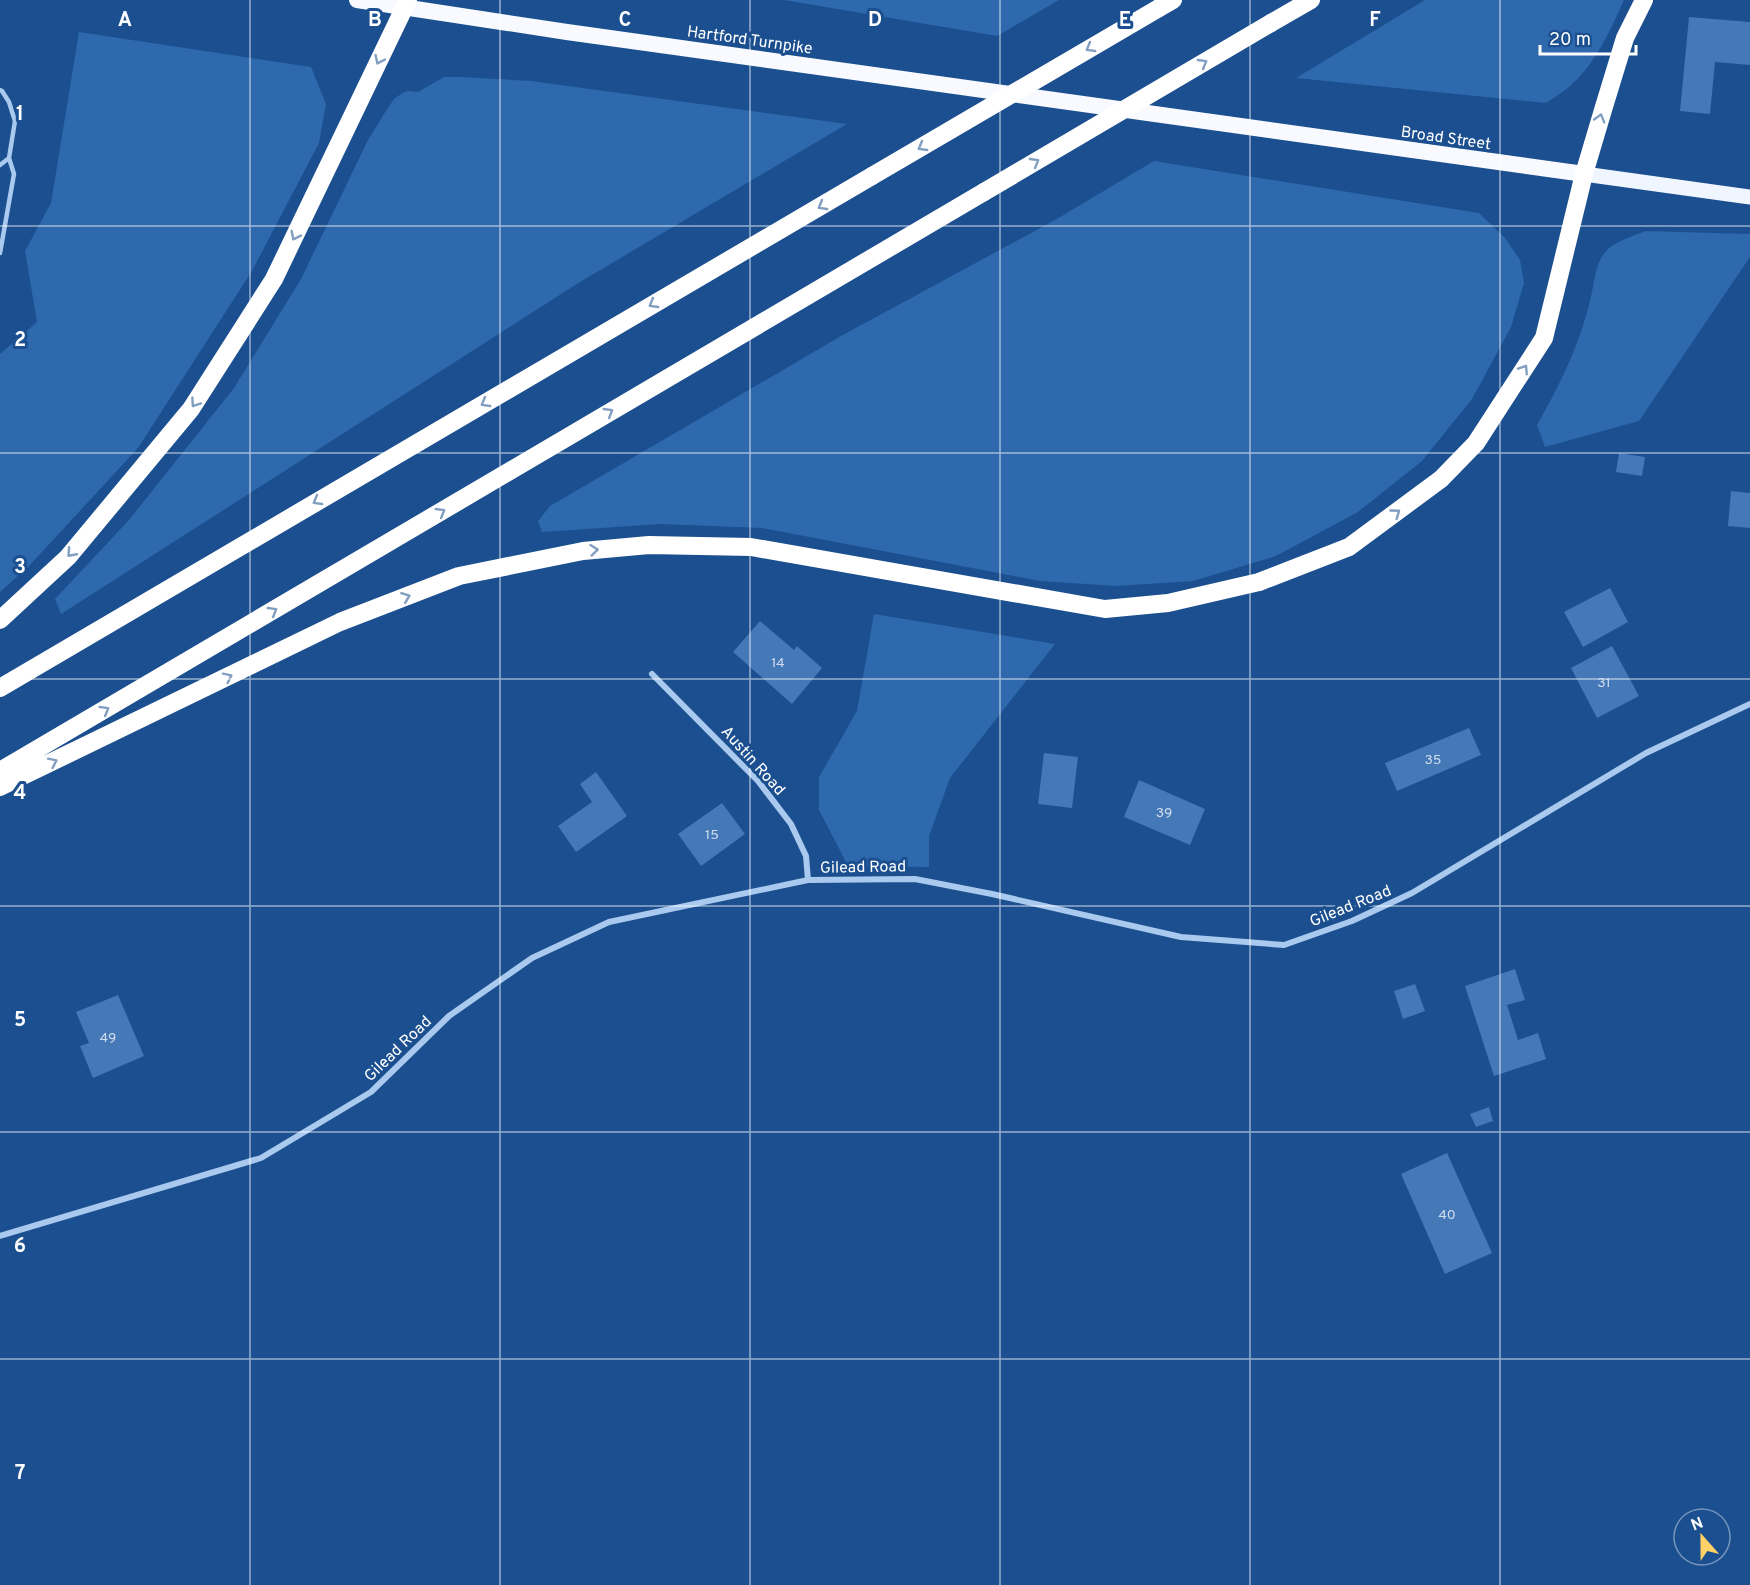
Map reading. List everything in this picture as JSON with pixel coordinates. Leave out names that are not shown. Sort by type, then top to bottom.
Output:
[{"type":"highway","name":"Hartford Turnpike","points":[[357,0],[406,4],[567,32],[1138,112]]},
{"type":"highway","points":[[0,771],[1311,0]]},
{"type":"highway","points":[[0,788],[340,622],[459,576],[583,551],[650,544],[751,547],[1106,609],[1168,603],[1259,582],[1349,547],[1441,479],[1476,443],[1544,338],[1584,174],[1625,38],[1644,0]]},
{"type":"highway","points":[[0,620],[68,557],[191,409],[274,279],[406,4]]},
{"type":"highway","points":[[0,688],[1166,4]]},
{"type":"highway","name":"Broad Street","points":[[1138,112],[1584,174]]},
{"type":"main road","name":"Broad Street","points":[[1584,174],[1750,197]]},
{"type":"street","name":"Austin Road","points":[[652,674],[758,781],[791,824],[806,856],[808,880]]},
{"type":"street","name":"Gilead Road","points":[[0,1236],[261,1158],[370,1092],[449,1016],[532,958],[609,922],[808,880],[915,879],[1181,937],[1284,945],[1352,921],[1412,893],[1646,753],[1750,704]]},
{"type":"lane","points":[[0,90],[9,102],[15,121],[9,158],[14,174],[0,253]]},
{"type":"lane","points":[[0,165],[9,158]]},
{"type":"shaded area","points":[[784,0],[1059,0],[997,36]]},
{"type":"shaded area","points":[[1425,0],[1624,0],[1595,58],[1579,78],[1546,103],[1296,78]]},
{"type":"shaded area","points":[[79,32],[311,67],[326,104],[319,143],[252,271],[138,448],[29,566],[0,592],[0,354],[37,322],[25,251],[51,203]]},
{"type":"shaded area","points":[[444,77],[531,81],[847,124],[580,282],[61,614],[55,599],[129,520],[234,388],[301,279],[368,140],[389,106],[403,93],[418,92]]},
{"type":"shaded area","points":[[1154,161],[1479,213],[1505,238],[1520,260],[1524,283],[1511,327],[1472,399],[1422,461],[1358,512],[1276,556],[1193,581],[1116,586],[1040,581],[762,528],[661,524],[542,532],[538,521],[550,506],[841,336],[1055,220]]},
{"type":"shaded area","points":[[1645,231],[1750,234],[1750,257],[1639,421],[1545,447],[1537,425],[1555,393],[1576,344],[1588,310],[1601,258],[1608,249],[1616,244]]},
{"type":"shaded area","points":[[874,614],[1055,644],[950,778],[929,836],[929,867],[848,866],[819,810],[819,777],[857,711]]},
{"type":"building","points":[[1689,17],[1750,22],[1750,65],[1715,62],[1710,114],[1680,111]]},
{"type":"building","points":[[1619,453],[1645,457],[1642,476],[1616,472]]},
{"type":"building","points":[[1731,491],[1750,493],[1750,528],[1728,526]]},
{"type":"building","points":[[1610,588],[1628,622],[1583,647],[1564,612]]},
{"type":"building","points":[[760,621],[794,650],[797,646],[822,668],[792,704],[733,652]]},
{"type":"building","points":[[1612,646],[1639,696],[1597,718],[1571,668]]},
{"type":"building","points":[[1469,728],[1481,755],[1397,791],[1385,763]]},
{"type":"building","points":[[1044,753],[1078,757],[1072,808],[1038,804]]},
{"type":"building","points":[[596,772],[627,816],[576,852],[558,826],[592,802],[580,784]]},
{"type":"building","points":[[1139,780],[1205,809],[1190,845],[1124,817]]},
{"type":"building","points":[[722,803],[745,834],[701,866],[678,834]]},
{"type":"building","points":[[1515,969],[1525,1000],[1507,1005],[1518,1040],[1538,1033],[1546,1059],[1494,1076],[1465,986]]},
{"type":"building","points":[[1415,984],[1425,1011],[1403,1019],[1394,991]]},
{"type":"building","points":[[118,995],[144,1056],[93,1078],[80,1046],[89,1043],[76,1012]]},
{"type":"building","points":[[1489,1107],[1493,1121],[1476,1127],[1470,1114]]},
{"type":"building","points":[[1447,1153],[1492,1253],[1445,1274],[1401,1174]]}]
